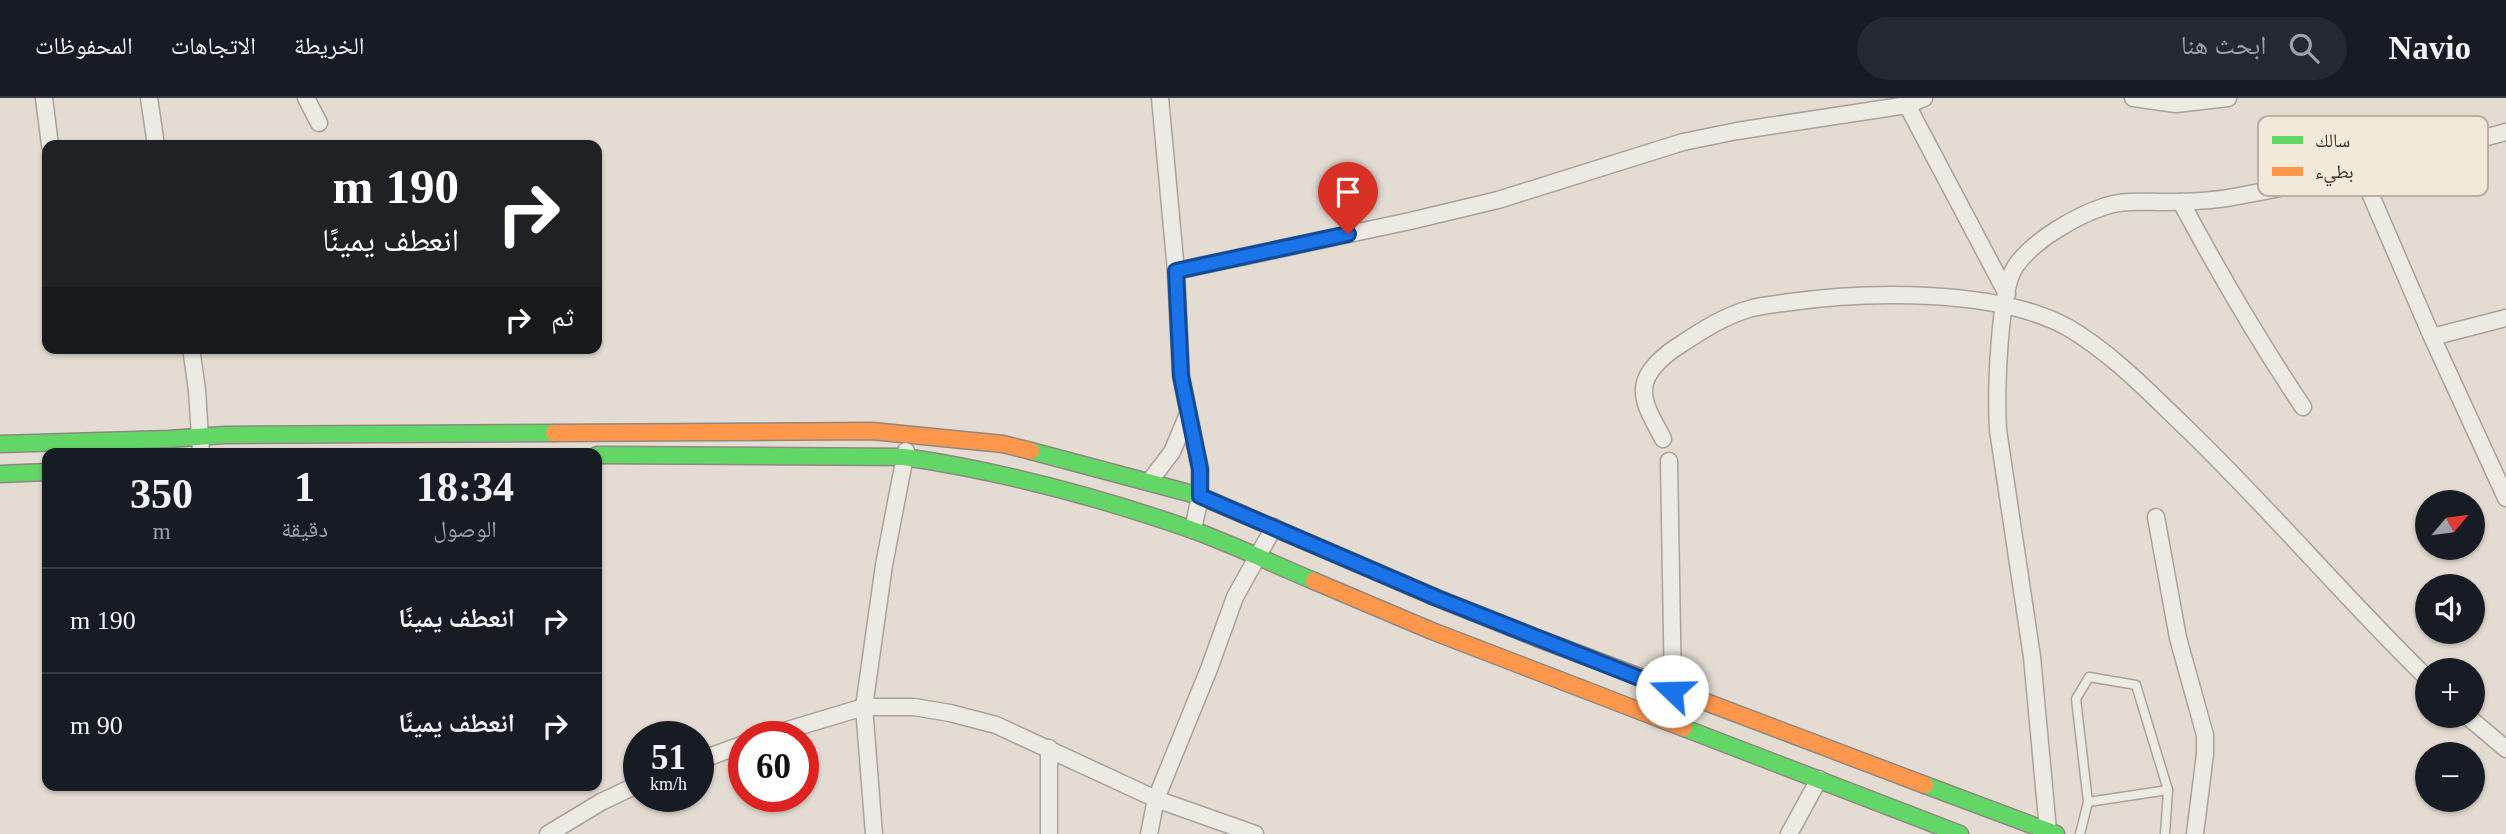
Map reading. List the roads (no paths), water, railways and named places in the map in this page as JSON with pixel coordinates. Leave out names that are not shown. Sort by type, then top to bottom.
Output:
[{"type":"main road","points":[[0,444],[200,445],[589,431],[872,431],[1003,444],[1200,496],[1437,598],[1672,691],[2052,832]]},
{"type":"main road","points":[[602,455],[904,457],[965,466],[1099,499],[1193,530],[1432,631],[1960,834]]},
{"type":"main road","points":[[0,474],[42,472]]},
{"type":"street","points":[[44,98],[49,140]]},
{"type":"street","points":[[149,98],[155,140]]},
{"type":"street","points":[[306,98],[319,123]]},
{"type":"street","points":[[1160,98],[1176,271],[1181,376],[1200,469],[1200,496],[1193,530]]},
{"type":"street","points":[[1176,271],[1498,200],[1684,142],[1737,131],[1907,105],[1924,98]]},
{"type":"street","points":[[2133,98],[2176,104],[2228,98]]},
{"type":"street","points":[[1907,105],[2006,299]]},
{"type":"street","points":[[2488,137],[2506,132]]},
{"type":"street","points":[[2052,832],[2032,657],[1998,430],[1996,395],[2006,299],[2014,268],[2037,244],[2084,215],[2107,206],[2132,202],[2231,198],[2258,192]]},
{"type":"street","points":[[2371,196],[2506,498]]},
{"type":"street","points":[[2181,202],[2227,288],[2303,407]]},
{"type":"street","points":[[1663,439],[1647,405],[1644,391],[1646,380],[1651,371],[1673,349],[1725,318],[1751,308],[1823,297],[2006,299],[2083,337],[2136,380],[2225,464],[2415,666]]},
{"type":"street","points":[[2432,337],[2506,318]]},
{"type":"street","points":[[192,354],[200,445]]},
{"type":"street","points":[[1149,482],[1172,452],[1188,414]]},
{"type":"street","points":[[874,834],[863,707],[884,565],[910,435]]},
{"type":"street","points":[[1666,721],[1672,691],[1669,461]]},
{"type":"street","points":[[2157,517],[2178,638],[2205,735],[2196,834]]},
{"type":"street","points":[[1149,834],[1156,799],[1235,597],[1274,527]]},
{"type":"street","points":[[817,721],[863,707],[914,707],[950,713],[996,725],[1156,799],[1255,834]]},
{"type":"street","points":[[2481,728],[2506,749]]},
{"type":"street","points":[[1049,748],[1049,834]]},
{"type":"street","points":[[1789,834],[1819,779]]},
{"type":"street","points":[[548,834],[623,792]]},
{"type":"lane","points":[[2080,834],[2088,802],[2077,699],[2089,677],[2136,685],[2168,790],[2165,834]]},
{"type":"lane","points":[[2088,802],[2168,790]]}]
